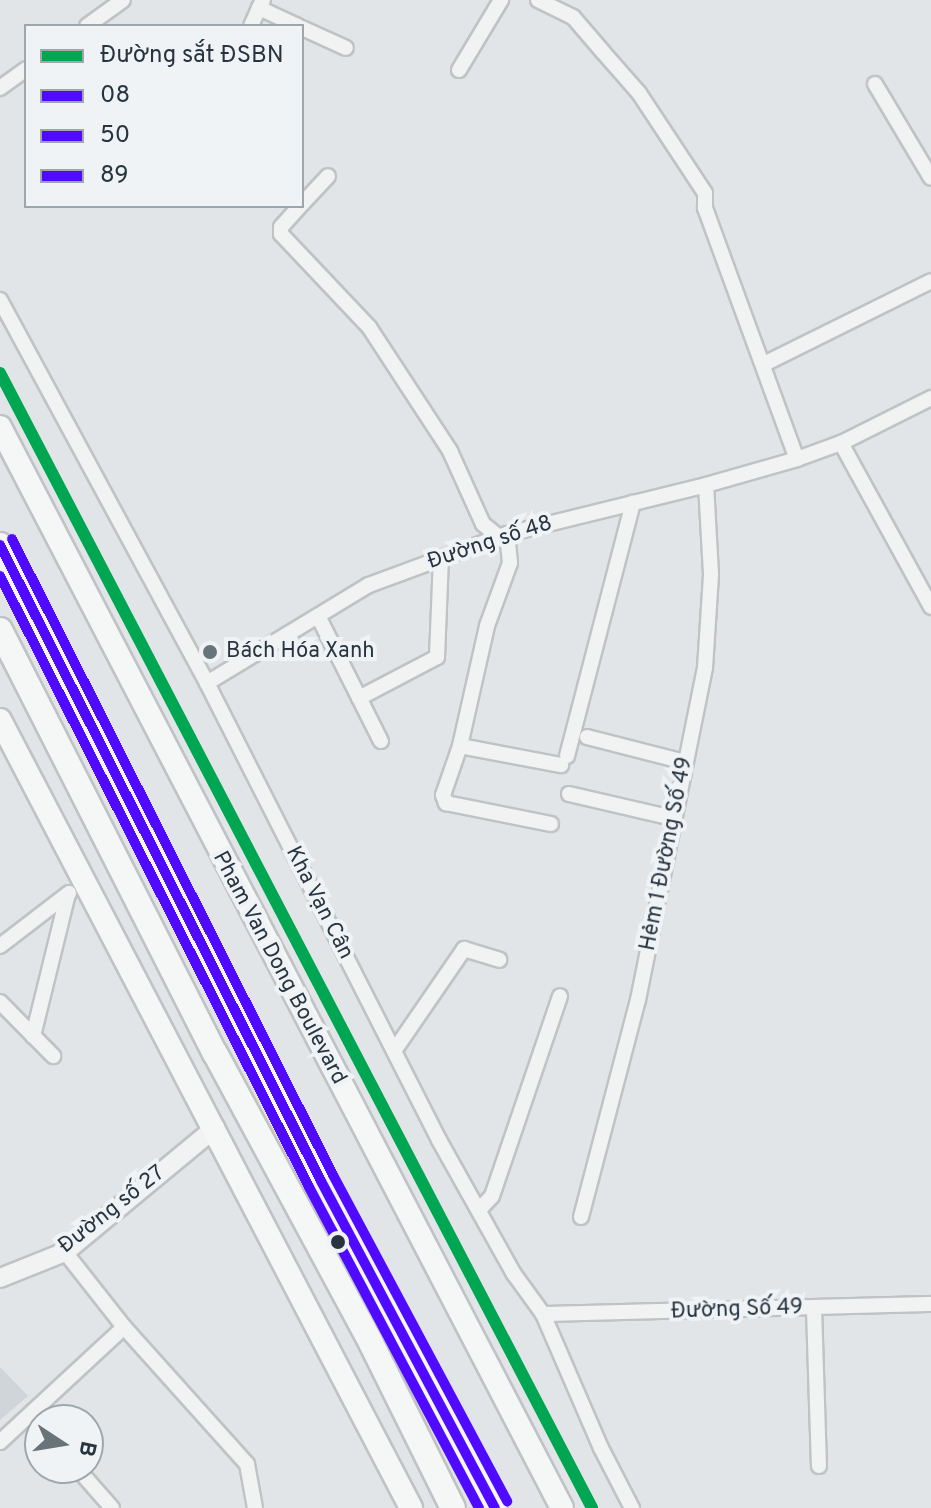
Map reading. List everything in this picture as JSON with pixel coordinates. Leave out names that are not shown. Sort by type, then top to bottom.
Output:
[{"type":"highway","points":[[0,545],[321,1181],[495,1508]]},
{"type":"highway","points":[[0,630],[215,1053],[364,1330],[453,1508]]},
{"type":"main road","name":"Pham Van Dong Boulevard","points":[[0,427],[562,1508]]},
{"type":"main road","points":[[0,720],[75,889],[215,1128],[411,1508]]},
{"type":"street","points":[[90,24],[123,0]]},
{"type":"street","points":[[459,70],[501,0]]},
{"type":"street","points":[[540,0],[573,17],[639,93],[705,193],[705,208],[797,459]]},
{"type":"street","points":[[252,24],[261,4],[295,24]]},
{"type":"street","points":[[304,29],[346,48]]},
{"type":"street","points":[[0,88],[24,70]]},
{"type":"street","points":[[875,84],[931,178]]},
{"type":"street","points":[[304,202],[328,176]]},
{"type":"street","points":[[298,208],[281,227],[281,234],[369,327],[450,451],[483,524],[503,535],[510,563],[487,626],[460,746],[443,795],[446,803],[551,824]]},
{"type":"street","points":[[764,364],[931,281]]},
{"type":"street","name":"Kha Vạn Cân","points":[[0,300],[207,683],[394,1051],[479,1210],[514,1274],[543,1314],[601,1448],[632,1508]]},
{"type":"street","name":"Đường số 48","points":[[207,683],[369,585],[503,535],[797,459],[841,443],[931,398]]},
{"type":"street","points":[[841,443],[931,607]]},
{"type":"street","name":"Hẻm 1 Đường Số 49","points":[[581,1217],[638,1000],[705,668],[711,574],[706,485]]},
{"type":"street","points":[[460,746],[564,761],[633,502]]},
{"type":"street","points":[[359,698],[437,657],[441,558]]},
{"type":"street","points":[[318,616],[381,741]]},
{"type":"street","points":[[587,737],[685,762]]},
{"type":"street","points":[[569,794],[673,818]]},
{"type":"street","points":[[0,946],[75,889]]},
{"type":"street","points":[[33,1036],[75,889]]},
{"type":"street","points":[[394,1051],[464,949],[499,960]]},
{"type":"street","points":[[479,1210],[492,1196],[560,996]]},
{"type":"street","points":[[0,1002],[53,1056]]},
{"type":"street","name":"Đường số 27","points":[[0,1278],[65,1252],[215,1128]]},
{"type":"street","points":[[65,1252],[124,1327],[247,1464],[255,1508]]},
{"type":"street","name":"Đường Số 49","points":[[543,1314],[931,1304]]},
{"type":"street","points":[[814,1308],[819,1466]]},
{"type":"street","points":[[51,1404],[124,1327]]},
{"type":"street","points":[[0,1442],[24,1427]]},
{"type":"street","points":[[91,1484],[112,1508]]},
{"type":"shaded area","points":[[0,1367],[28,1396],[0,1420]]},
{"type":"rail line","name":"ĐSBN","points":[[0,373],[592,1508]]},
{"type":"transit line","name":"89","points":[[12,539],[333,1175],[507,1501]]},
{"type":"transit line","name":"08","points":[[0,545],[321,1181],[495,1508]]},
{"type":"transit line","name":"50","points":[[0,576],[309,1187],[479,1508]]},
{"type":"place","name":"Bách Hóa Xanh","points":[[210,652]]}]
